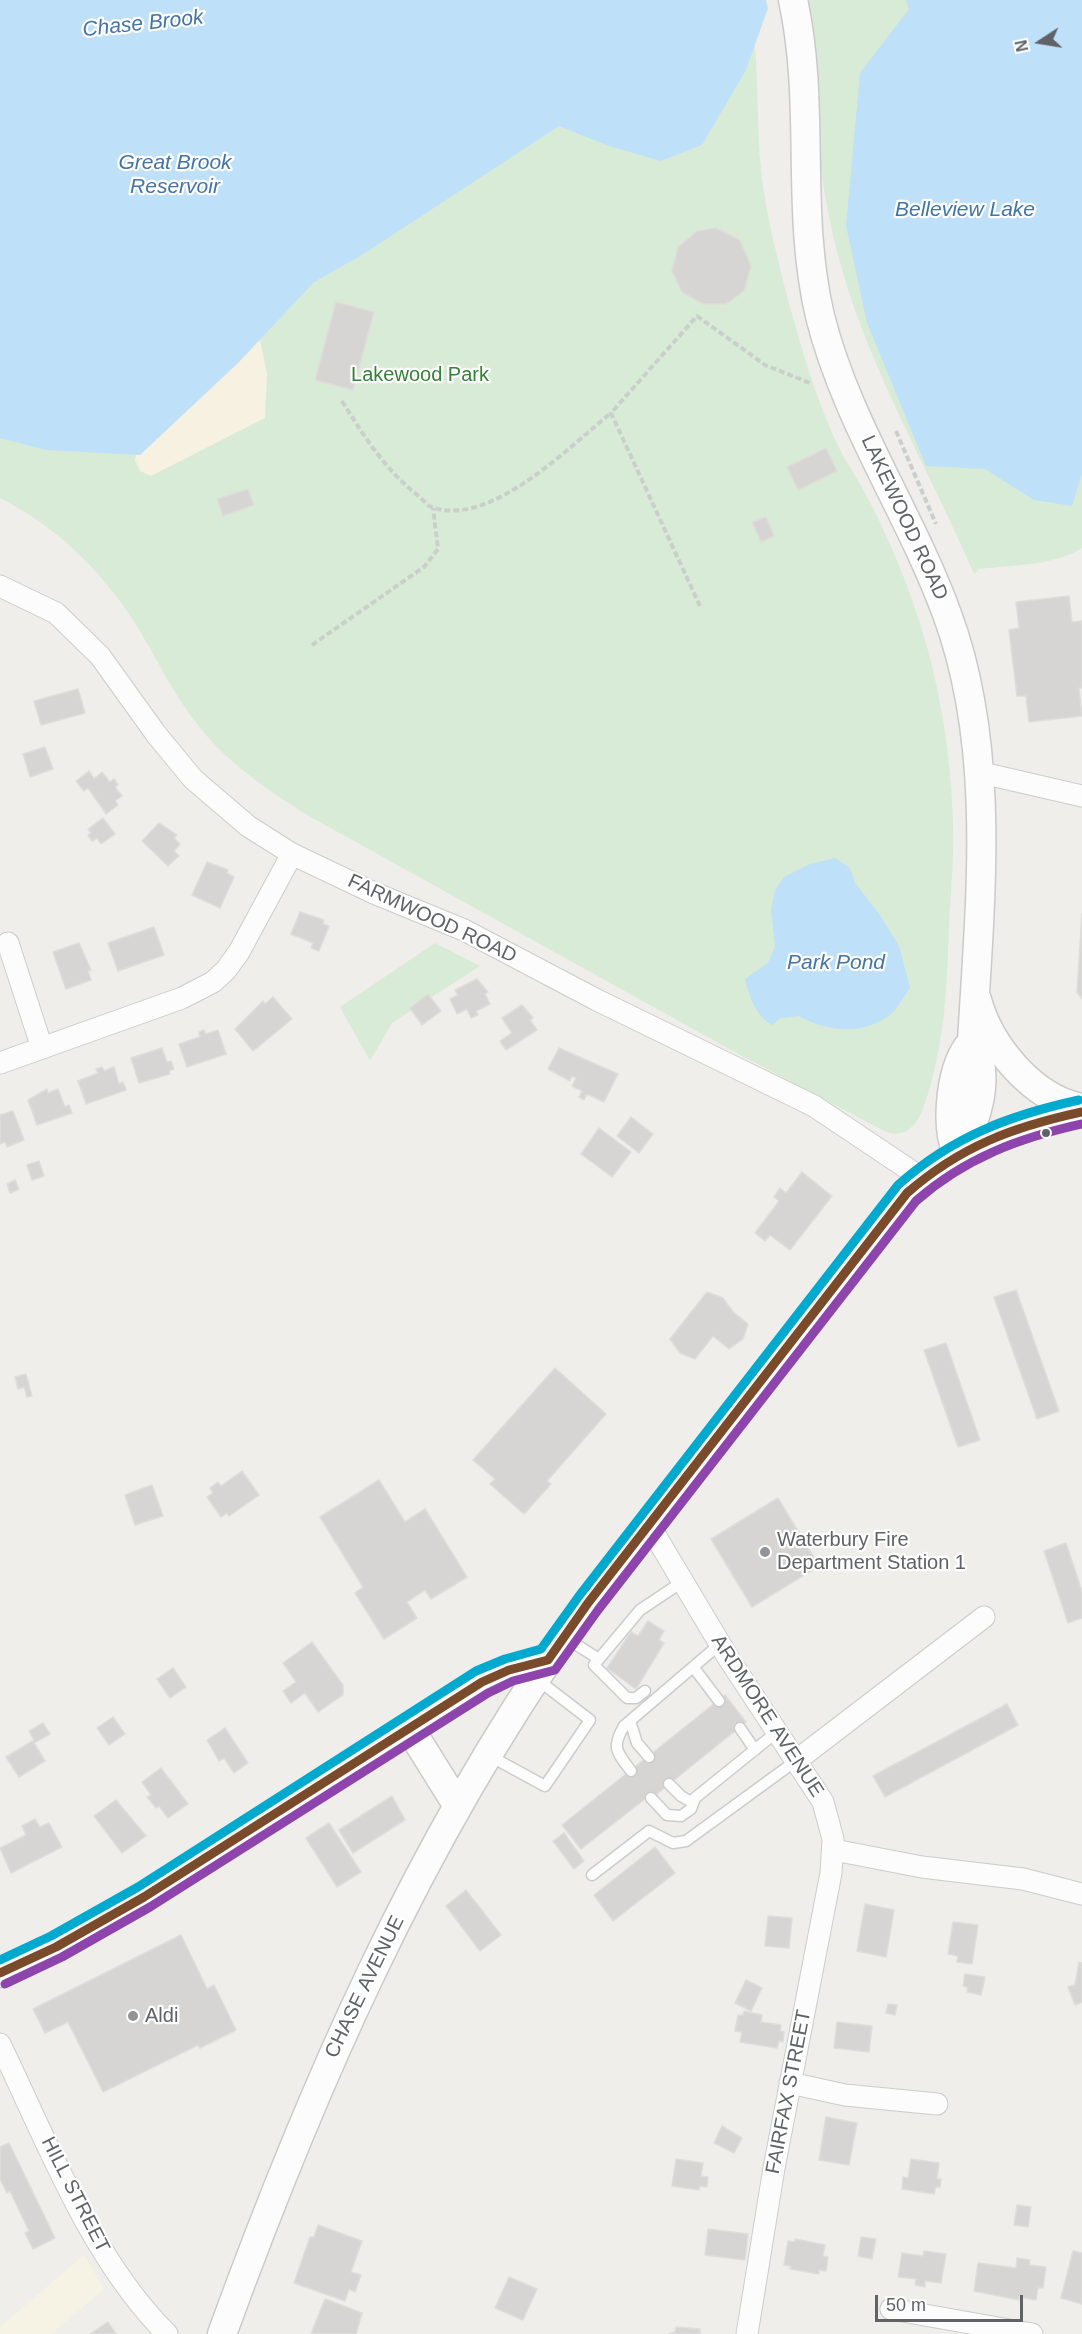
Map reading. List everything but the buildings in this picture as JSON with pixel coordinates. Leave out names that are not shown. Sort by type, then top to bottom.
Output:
[{"type":"main road","name":"LAKEWOOD ROAD","points":[[793,0],[806,82],[807,236],[821,318],[845,389],[928,567],[948,616],[967,687],[978,772],[981,840],[972,1042],[980,1062],[979,1099],[972,1128],[957,1154]]},
{"type":"main road","points":[[975,985],[985,1022],[1015,1066],[1057,1100],[1082,1110]]},
{"type":"main road","name":"CHASE AVENUE","points":[[222,2334],[281,2177],[341,2034],[399,1915],[458,1806],[541,1669],[649,1525],[897,1205],[923,1179],[957,1154],[983,1140],[1019,1126],[1082,1110]]},
{"type":"main road","points":[[0,1973],[57,1947],[119,1912],[496,1675],[541,1669]]},
{"type":"main road","points":[[410,1729],[458,1806]]},
{"type":"street","name":"FARMWOOD ROAD","points":[[0,586],[56,613],[100,656],[156,734],[193,779],[248,826],[292,854],[374,893],[464,930],[597,1000],[814,1106],[923,1179]]},
{"type":"street","points":[[978,772],[1082,796]]},
{"type":"street","points":[[0,1063],[182,999],[213,982],[226,970],[239,952],[292,854]]},
{"type":"street","points":[[8,943],[42,1048]]},
{"type":"street","name":"ARDMORE AVENUE","points":[[649,1525],[720,1644],[826,1808],[834,1850]]},
{"type":"street","points":[[797,1760],[984,1617]]},
{"type":"street","points":[[834,1850],[921,1868],[1023,1880],[1082,1894]]},
{"type":"street","name":"FAIRFAX STREET","points":[[747,2334],[790,2083],[834,1850]]},
{"type":"street","name":"HILL STREET","points":[[0,2044],[100,2246],[130,2292],[167,2334]]},
{"type":"street","points":[[790,2083],[845,2095],[937,2104]]},
{"type":"street","points":[[891,2309],[1032,2334]]},
{"type":"lane","points":[[645,1690],[636,1698],[627,1698],[594,1665],[640,1610],[682,1582]]},
{"type":"lane","points":[[564,1637],[599,1659]]},
{"type":"lane","points":[[631,1771],[617,1752],[615,1744],[624,1726],[720,1644]]},
{"type":"lane","points":[[694,1668],[719,1701]]},
{"type":"lane","points":[[488,1755],[545,1785],[590,1720],[541,1669]]},
{"type":"lane","points":[[630,1721],[638,1743],[649,1757]]},
{"type":"lane","points":[[740,1728],[755,1750]]},
{"type":"lane","points":[[651,1798],[667,1815],[681,1816],[691,1809],[695,1798],[778,1731]]},
{"type":"lane","points":[[592,1875],[650,1831],[673,1843],[686,1841],[797,1760]]},
{"type":"lane","points":[[669,1784],[681,1796],[693,1803]]},
{"type":"path","points":[[342,401],[372,449],[399,481],[433,508],[462,511],[488,504],[524,482],[611,413],[697,316],[765,366],[810,383]]},
{"type":"path","points":[[611,413],[700,606]]},
{"type":"path","points":[[896,431],[938,528]]},
{"type":"path","points":[[312,645],[424,567],[438,549],[433,508]]},
{"type":"shaded area","points":[[84,2255],[104,2289],[51,2334],[0,2334],[0,2327]]},
{"type":"green space","name":"Lakewood Park","points":[[0,0],[751,14],[756,63],[760,163],[773,240],[787,296],[823,411],[841,452],[879,521],[907,586],[934,673],[945,733],[952,794],[953,836],[945,1005],[940,1044],[931,1083],[922,1111],[912,1127],[905,1132],[886,1132],[740,1055],[309,816],[279,797],[237,766],[200,728],[173,689],[133,620],[91,566],[39,521],[0,498]]},
{"type":"green space","name":"Belleview Lake","points":[[806,0],[1082,0],[1082,548],[1071,554],[1045,562],[979,569],[974,574],[868,345],[841,266],[821,167]]},
{"type":"green space","points":[[435,943],[480,966],[392,1023],[370,1061],[340,1007]]},
{"type":"sand","points":[[260,340],[267,374],[265,418],[151,476],[140,471],[135,460],[140,440]]},
{"type":"water","name":"Great Brook Reservoir","points":[[0,0],[766,0],[768,8],[746,70],[702,145],[661,161],[609,146],[559,126],[362,255],[314,282],[239,362],[140,455],[46,450],[0,438]]},
{"type":"water","name":"Belleview Lake","points":[[906,0],[1082,0],[1082,474],[1072,506],[1034,500],[985,469],[926,466],[867,323],[846,226],[860,73],[909,9]]},
{"type":"water","name":"Park Pond","points":[[835,858],[850,868],[855,883],[880,915],[899,946],[910,988],[891,1014],[869,1026],[857,1029],[833,1028],[821,1026],[799,1016],[781,1018],[772,1025],[757,1011],[745,979],[768,963],[775,947],[771,910],[775,890],[784,877],[810,864]]},
{"type":"transit line","points":[[0,1960],[51,1936],[138,1887],[476,1671],[505,1659],[541,1649],[579,1596],[898,1185],[939,1154],[983,1130],[1029,1113],[1079,1100]]},
{"type":"transit line","points":[[0,1973],[56,1947],[144,1897],[482,1682],[509,1670],[548,1660],[588,1603],[907,1193],[947,1163],[989,1140],[1033,1124],[1082,1112]]},
{"type":"transit line","points":[[5,1984],[62,1957],[150,1907],[488,1693],[513,1681],[555,1670],[598,1610],[916,1201],[973,1161],[1015,1143],[1082,1124]]},
{"type":"place","name":"Waterbury Fire Department Station 1","points":[[765,1552]]},
{"type":"place","name":"Aldi","points":[[133,2016]]},
{"type":"water label","name":"Chase Brook","points":[[143,24]]}]
